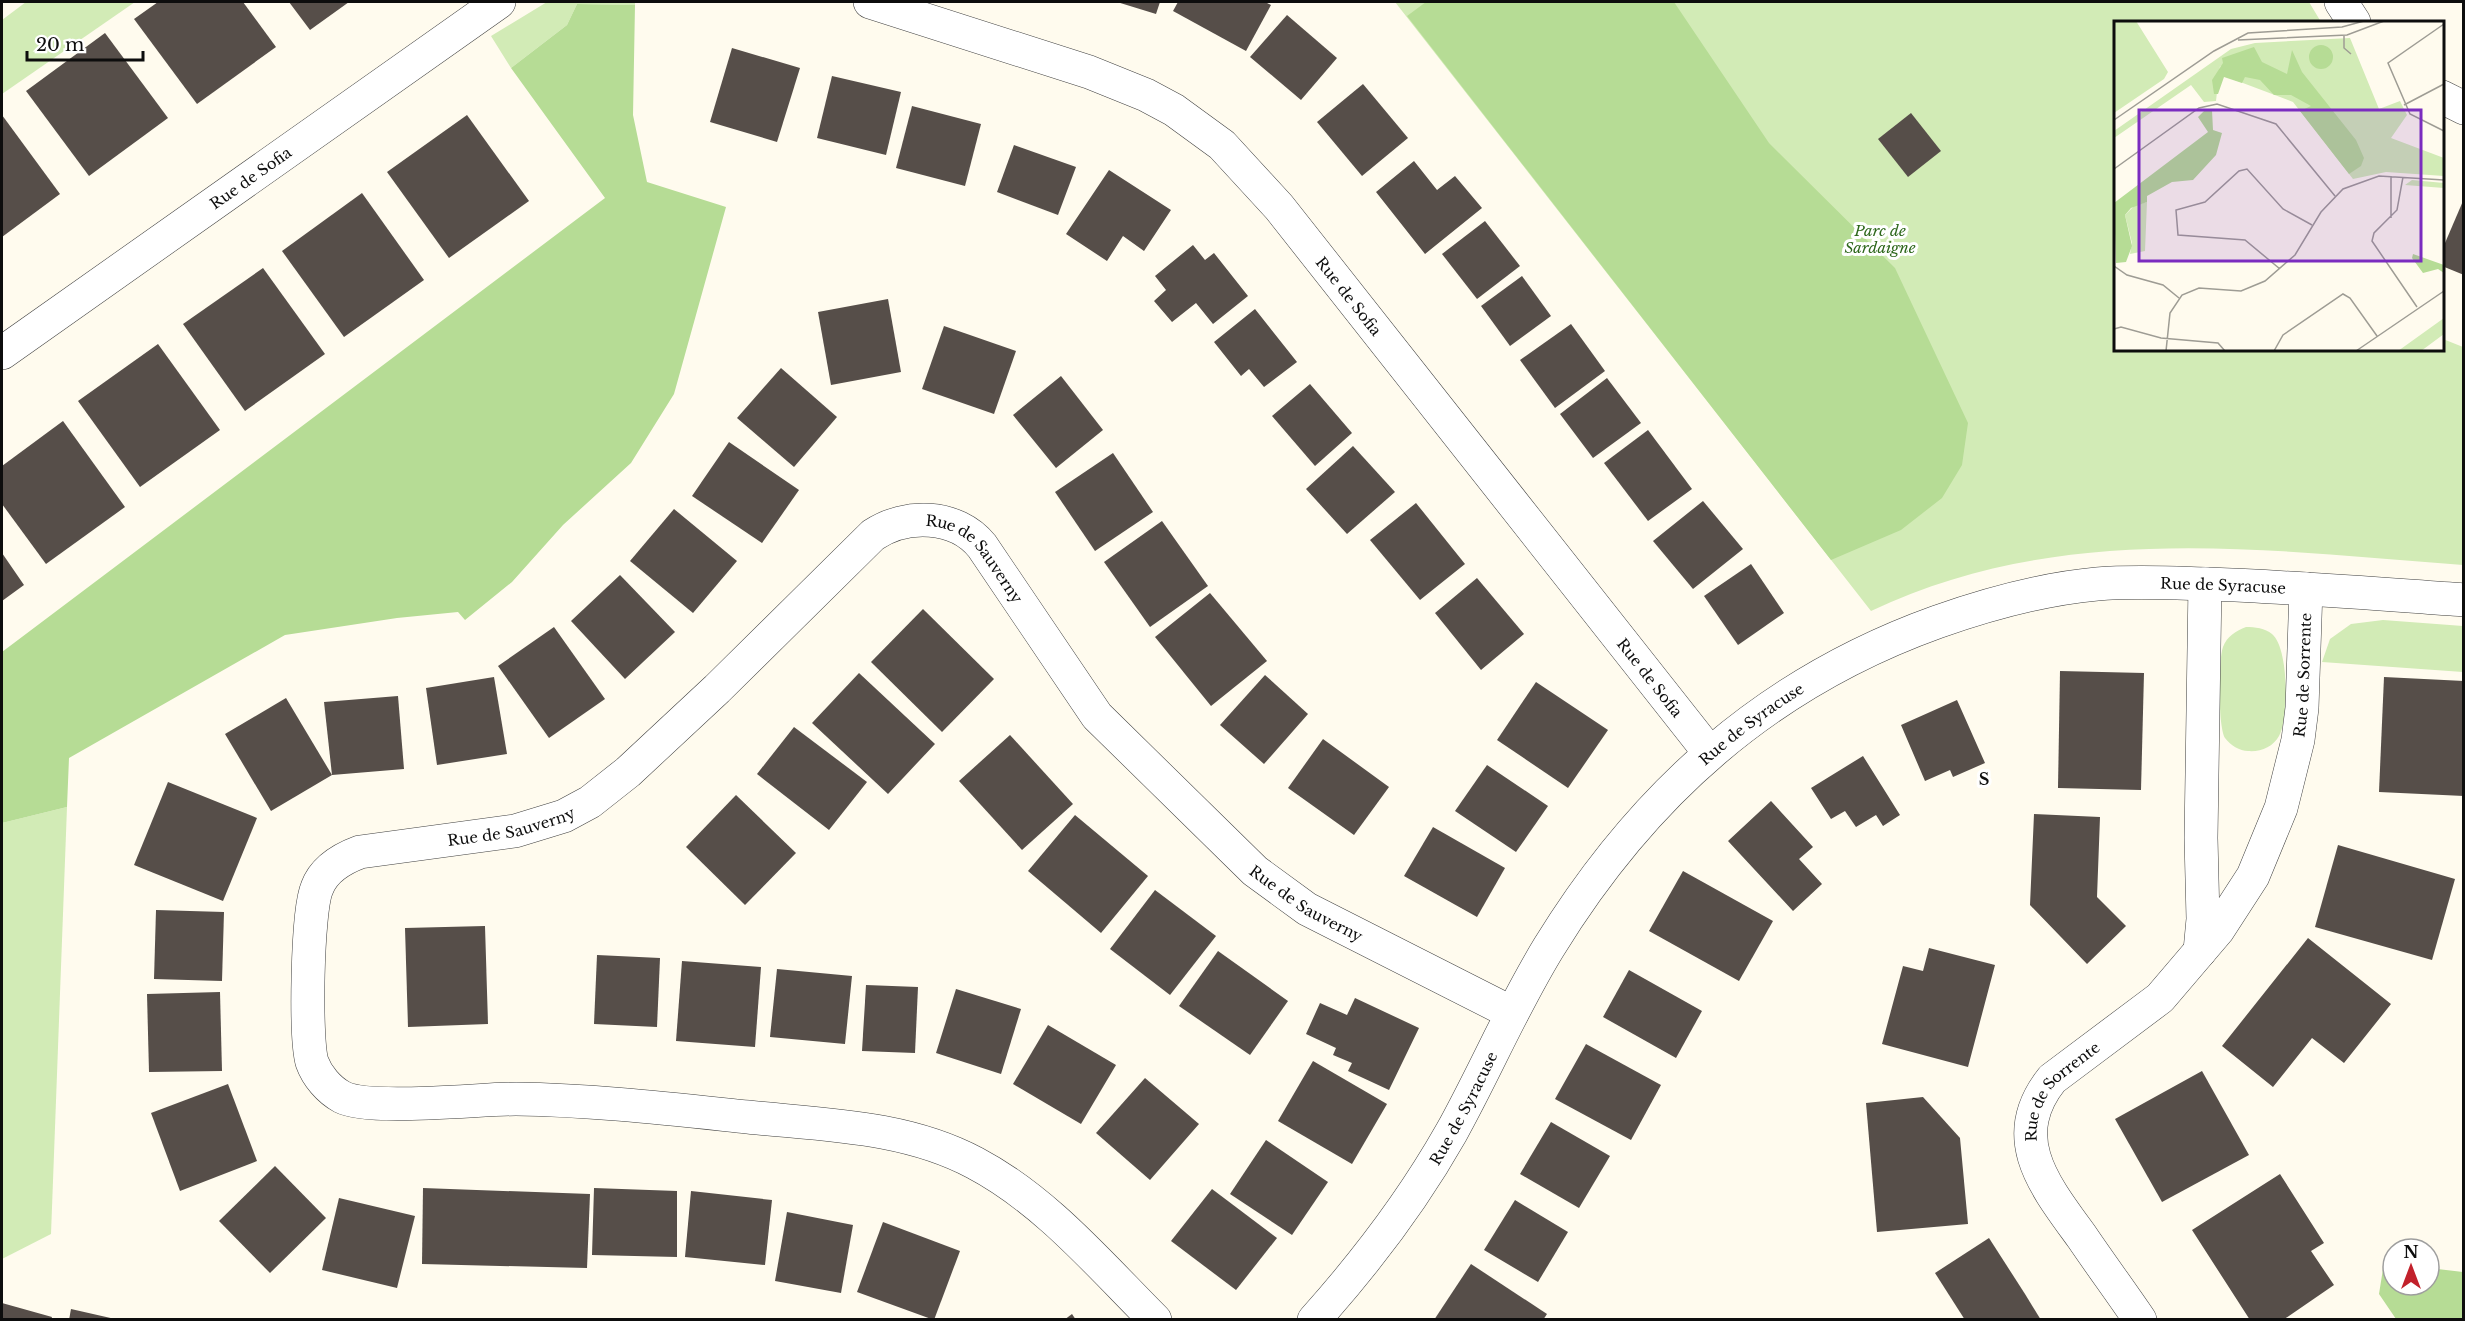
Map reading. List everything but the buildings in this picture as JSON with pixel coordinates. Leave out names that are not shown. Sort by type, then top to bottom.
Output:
[{"type":"street","name":"Rue de Sofia","points":[[2,352],[499,2]]},
{"type":"street","name":"Rue de Sofia","points":[[870,2],[1118,82],[1174,110],[1222,145],[1279,207],[1709,752]]},
{"type":"street","points":[[2341,2],[2353,21]]},
{"type":"street","points":[[2444,99],[2463,108]]},
{"type":"street","name":"Rue de Sauverny","points":[[1155,1320],[1045,1212],[1014,1187],[958,1155],[910,1137],[841,1127],[577,1102],[498,1099],[372,1103],[356,1102],[340,1096],[327,1085],[316,1070],[310,1051],[311,908],[321,880],[340,860],[360,852],[515,831],[549,822],[584,806],[628,772],[717,689],[873,536],[888,526],[911,521],[942,522],[964,529],[982,546],[1097,716],[1256,871],[1306,909],[1512,1013]]},
{"type":"street","name":"Rue de Syracuse","points":[[1314,1320],[1358,1269],[1417,1187],[1450,1135],[1512,1013],[1550,945],[1599,874],[1655,806],[1709,752],[1782,698],[1874,646],[1966,612],[2033,594],[2088,585],[2205,584],[2463,600]]},
{"type":"street","points":[[2200,951],[2203,919],[2201,838],[2205,584]]},
{"type":"street","name":"Rue de Sorrente","points":[[2140,1320],[2044,1182],[2032,1150],[2030,1133],[2033,1113],[2040,1094],[2052,1079],[2160,998],[2218,930],[2253,876],[2281,808],[2298,740],[2302,708],[2306,589]]},
{"type":"green space","points":[[26,2],[135,2],[2,94],[2,20]]},
{"type":"green space","points":[[547,2],[635,2],[635,5],[577,4],[567,25],[511,68],[491,36]]},
{"type":"green space","name":"Parc de Sardaigne","points":[[1395,2],[2309,2],[2320,21],[2114,21],[2114,351],[2444,351],[2444,339],[2463,347],[2463,565],[2238,549],[2163,549],[2089,553],[2015,564],[1942,583],[1871,611]]},
{"type":"green space","points":[[1426,2],[1674,2],[1769,143],[1895,268],[1968,423],[1962,465],[1942,498],[1901,530],[1831,560],[1407,16]]},
{"type":"green space","points":[[577,4],[635,5],[633,115],[647,182],[726,207],[674,394],[631,463],[563,525],[512,582],[465,620],[458,612],[397,618],[285,635],[69,758],[67,807],[2,823],[2,652],[605,198],[511,68],[567,25]]},
{"type":"green space","points":[[2383,620],[2463,626],[2463,672],[2322,662],[2330,639],[2351,624]]},
{"type":"green space","points":[[2246,627],[2266,630],[2278,642],[2282,653],[2286,684],[2285,714],[2279,736],[2270,746],[2253,751],[2239,749],[2225,738],[2220,708],[2220,665],[2223,647],[2232,634]]},
{"type":"green space","points":[[67,807],[51,1234],[2,1259],[2,823]]},
{"type":"green space","points":[[2441,1269],[2463,1272],[2463,1319],[2396,1319],[2381,1297],[2441,1297]]},
{"type":"district","name":"S","points":[[1984,779]]}]
